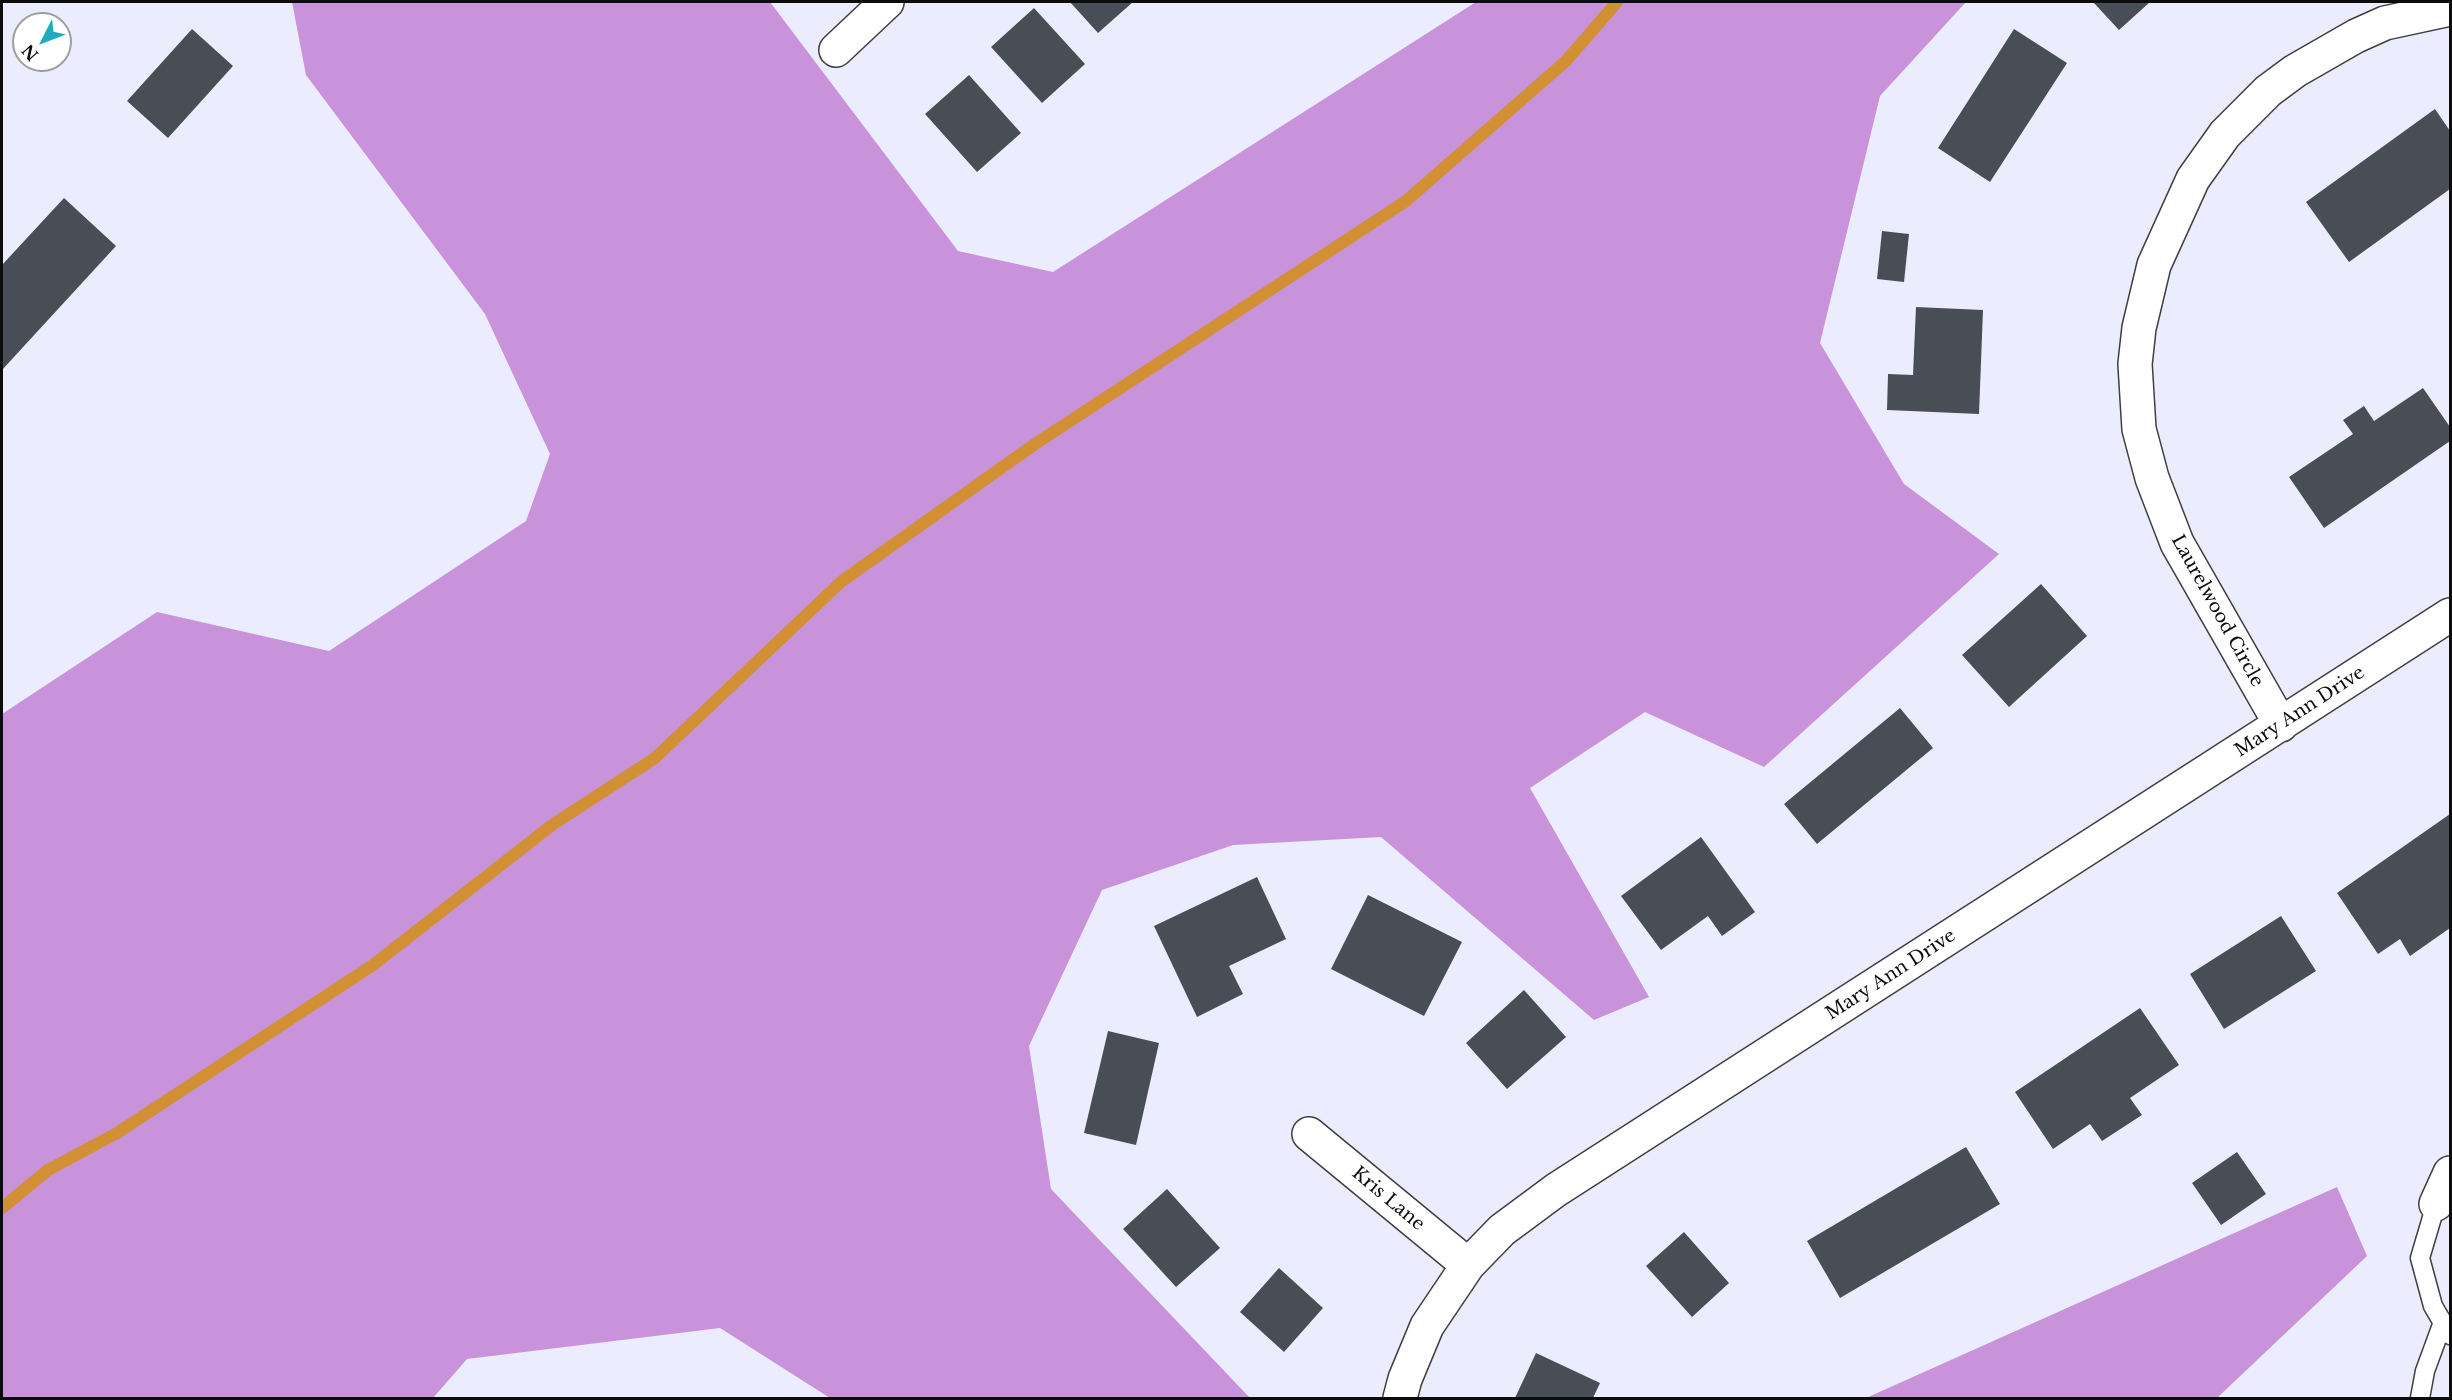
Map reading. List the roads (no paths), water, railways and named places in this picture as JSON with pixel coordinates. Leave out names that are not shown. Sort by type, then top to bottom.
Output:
[{"type":"street","points":[[836,50],[887,2]]},
{"type":"street","name":"Laurelwood Circle","points":[[2280,725],[2177,543],[2152,478],[2139,429],[2134,364],[2139,328],[2154,265],[2193,179],[2225,134],[2268,91],[2295,71],[2356,36],[2385,23],[2451,9]]},
{"type":"street","name":"Mary Ann Drive","points":[[1400,1398],[1405,1379],[1427,1326],[1468,1265],[1502,1230],[1556,1190],[2451,615]]},
{"type":"street","name":"Kris Lane","points":[[1309,1134],[1468,1265]]},
{"type":"street","points":[[2436,1204],[2451,1173]]},
{"type":"lane","points":[[2420,1398],[2425,1371],[2447,1329],[2433,1306],[2420,1258],[2436,1204]]},
{"type":"waterway","points":[[2,1208],[48,1170],[117,1133],[373,965],[552,825],[655,758],[842,581],[1035,444],[1406,201],[1566,61],[1617,2]]}]
